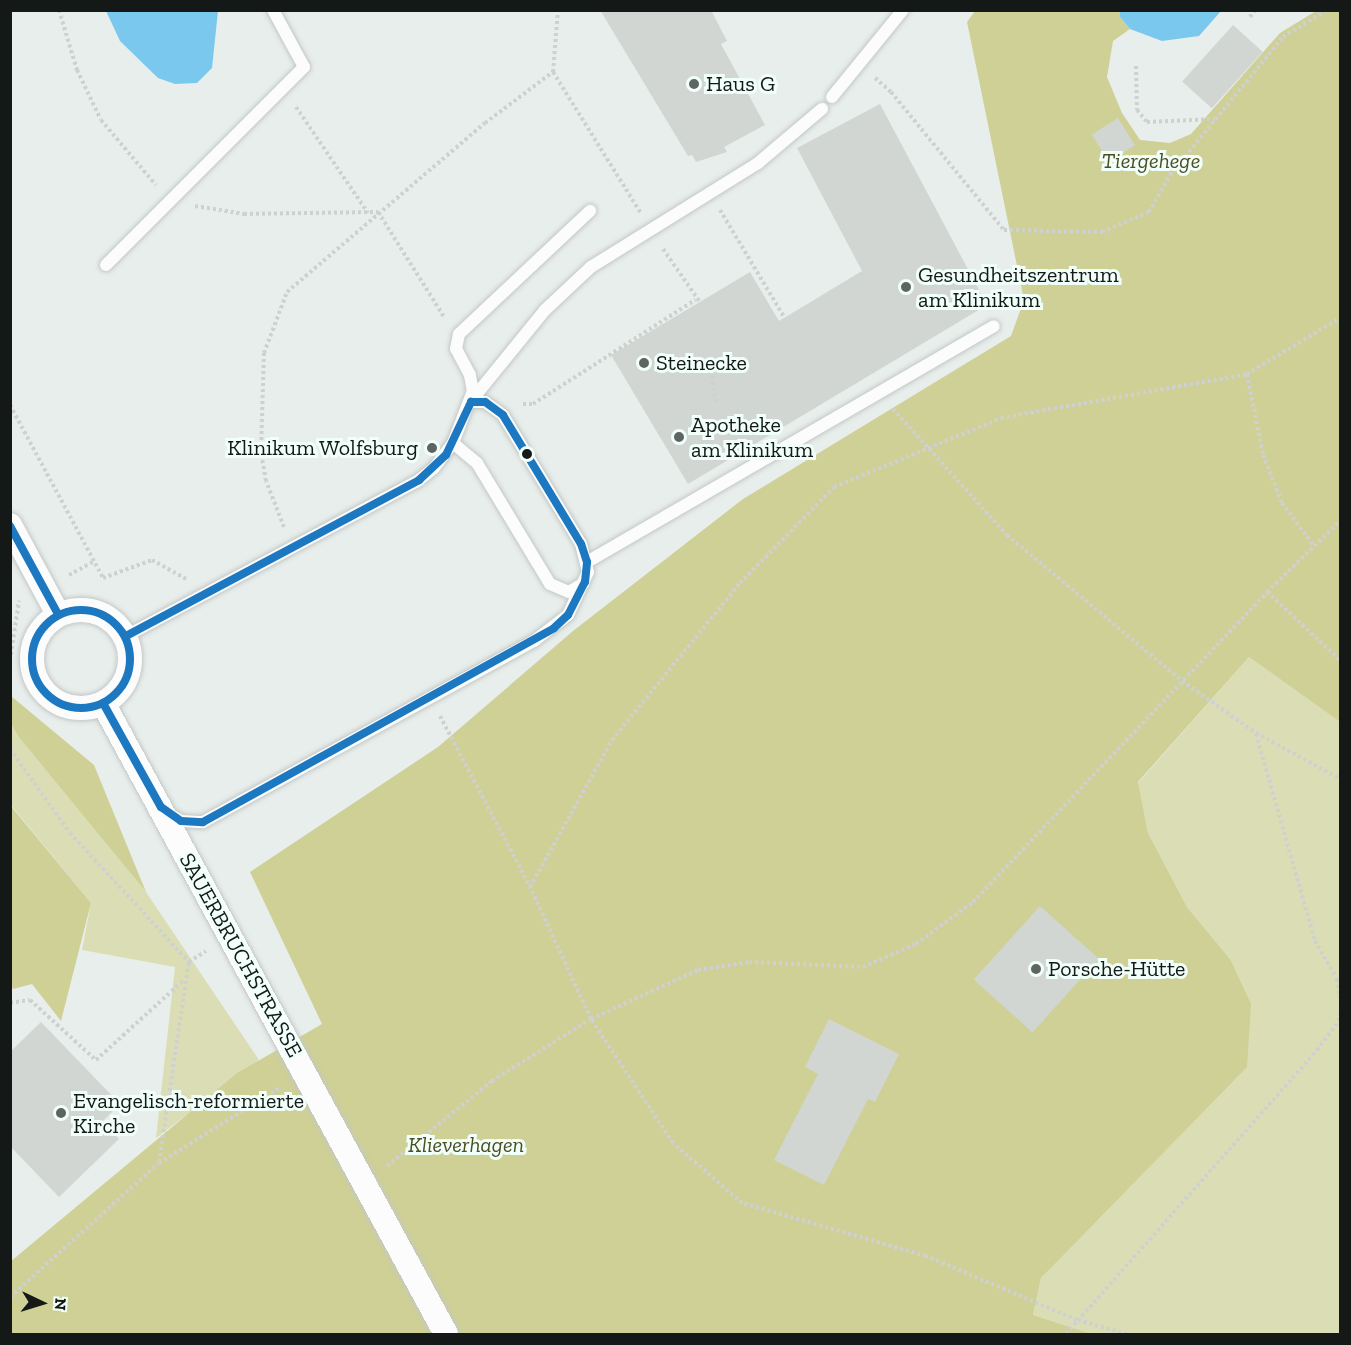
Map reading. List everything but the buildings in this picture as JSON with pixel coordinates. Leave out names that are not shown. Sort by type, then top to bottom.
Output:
[{"type":"street","points":[[10,525],[58,614]]},
{"type":"street","points":[[77,609],[96,611],[113,621],[126,636],[131,655],[128,675],[119,692],[103,704],[85,709],[65,706],[48,697],[36,681],[31,663],[33,643],[43,626],[58,614],[77,609]]},
{"type":"street","name":"SAUERBRUCHSTRASSE","points":[[103,704],[233,938],[446,1335]]},
{"type":"lane","points":[[106,265],[304,67],[273,10]]},
{"type":"lane","points":[[832,97],[903,10]]},
{"type":"lane","points":[[126,636],[419,480],[453,443],[471,402],[544,310],[591,267],[759,163],[822,109]]},
{"type":"lane","points":[[471,402],[472,383],[456,349],[464,327],[590,211]]},
{"type":"lane","points":[[587,562],[994,326]]},
{"type":"lane","points":[[161,807],[181,821],[203,822],[554,628],[568,615],[585,582],[587,562],[581,544],[512,426],[493,405],[471,402]]},
{"type":"lane","points":[[453,443],[477,463],[550,584],[569,592],[585,582]]},
{"type":"path","points":[[493,405],[533,404],[697,301],[553,72],[558,10]]},
{"type":"path","points":[[1250,17],[1255,10]]},
{"type":"path","points":[[1316,10],[1321,14]]},
{"type":"path","points":[[860,64],[891,93],[1004,230],[1102,232],[1149,212],[1170,175],[1283,37],[1327,10]]},
{"type":"path","points":[[1136,66],[1137,110],[1148,122],[1216,119]]},
{"type":"path","points":[[294,546],[284,528],[266,481],[261,452],[264,353],[287,292],[378,212],[553,72]]},
{"type":"path","points":[[292,79],[296,108],[368,213]]},
{"type":"path","points":[[710,194],[784,317]]},
{"type":"path","points":[[378,212],[458,339]]},
{"type":"path","points":[[530,887],[612,740],[740,583],[834,488],[1001,418],[1247,374],[1341,318]]},
{"type":"path","points":[[709,358],[716,401]]},
{"type":"path","points":[[1247,374],[1263,455],[1282,504],[1314,546]]},
{"type":"path","points":[[879,392],[927,449],[1007,535],[1182,681],[1256,733],[1341,778]]},
{"type":"path","points":[[10,405],[103,578],[152,560],[185,579],[195,574]]},
{"type":"path","points":[[365,1183],[492,1081],[591,1019],[698,970],[749,962],[863,967],[916,944],[973,902],[1267,592],[1341,521]]},
{"type":"path","points":[[274,533],[284,528]]},
{"type":"path","points":[[1267,592],[1341,660]]},
{"type":"path","points":[[430,697],[530,887],[591,1019],[673,1143],[742,1203],[926,1256],[1077,1320],[1127,1335]]},
{"type":"path","points":[[1256,733],[1315,941],[1341,987]]},
{"type":"path","points":[[10,749],[70,833],[189,962]]},
{"type":"path","points":[[159,1163],[189,962],[233,938]]},
{"type":"path","points":[[1337,979],[1341,998]]},
{"type":"path","points":[[10,1003],[30,1000],[96,1060],[185,980]]},
{"type":"path","points":[[1066,1335],[1317,1050],[1339,1021],[1341,1011]]},
{"type":"path","points":[[10,1297],[159,1163],[249,1105],[306,1074]]},
{"type":"green space","points":[[975,11],[1120,11],[1120,17],[1130,29],[1113,41],[1107,77],[1122,113],[1140,140],[1170,143],[1191,134],[1280,33],[1316,11],[1340,11],[1340,722],[1249,657],[1138,782],[1148,833],[1187,907],[1230,959],[1251,1004],[1247,1067],[1041,1278],[1033,1315],[1092,1334],[11,1334],[10,1262],[237,1073],[322,1024],[250,872],[438,747],[573,631],[743,499],[1011,336],[1024,300],[967,22]]},
{"type":"green space","points":[[1249,657],[1340,722],[1340,1334],[1092,1334],[1033,1315],[1041,1278],[1103,1211],[1230,959],[1187,907],[1148,833],[1138,783]]},
{"type":"green space","points":[[11,696],[94,765],[146,892],[19,737],[11,724]]},
{"type":"green space","points":[[10,724],[146,892],[259,1060],[156,1138],[175,967],[82,950],[91,903],[11,805]]},
{"type":"green space","points":[[10,805],[91,903],[61,1021],[32,984],[13,989],[11,984]]},
{"type":"water","points":[[1120,10],[1221,11],[1199,36],[1162,41],[1130,29],[1120,17]]},
{"type":"water","points":[[106,11],[218,11],[212,68],[197,83],[175,84],[158,78],[120,41]]},
{"type":"transit line","points":[[126,636],[419,480],[446,455],[471,402]]},
{"type":"transit line","points":[[103,703],[161,807],[181,821],[203,822],[554,628],[568,615],[585,582],[587,562],[581,544],[503,415],[485,402],[471,402]]},
{"type":"transit line","points":[[10,526],[58,614]]},
{"type":"transit line","points":[[71,610],[91,610],[116,624],[127,640],[130,659],[127,678],[116,694],[91,708],[71,708],[54,700],[40,686],[32,669],[32,649],[40,632],[54,618],[71,610]]},
{"type":"place","name":"Haus G","points":[[694,84]]},
{"type":"place","name":"Gesundheitszentrum am Klinikum","points":[[906,287]]},
{"type":"place","name":"Steinecke","points":[[644,363]]},
{"type":"place","name":"Apotheke am Klinikum","points":[[679,437]]},
{"type":"place","name":"Klinikum Wolfsburg","points":[[432,448]]},
{"type":"place","name":"Porsche-Hütte","points":[[1036,969]]},
{"type":"place","name":"Evangelisch-reformierte Kirche","points":[[61,1113]]},
{"type":"park label","name":"Tiergehege","points":[[1151,161]]},
{"type":"park label","name":"Klieverhagen","points":[[466,1145]]}]
